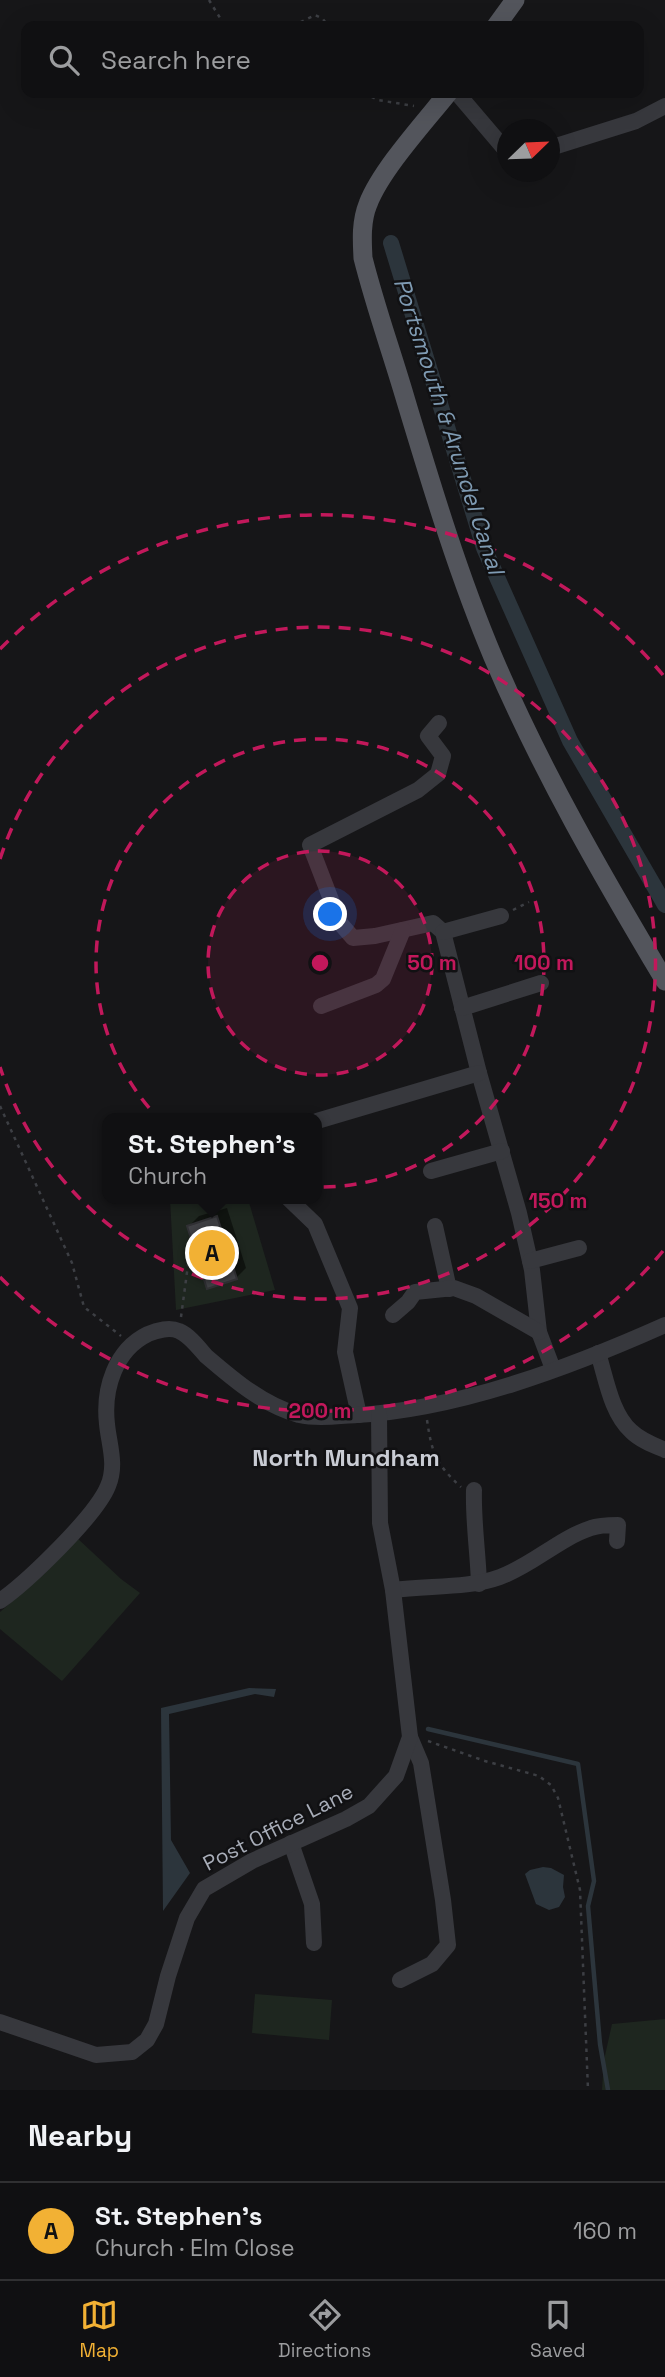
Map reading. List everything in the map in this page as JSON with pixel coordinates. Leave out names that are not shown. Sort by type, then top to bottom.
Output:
[{"type":"main road","points":[[500,21],[515,0]]},
{"type":"main road","points":[[444,98],[378,184],[368,203],[362,240],[370,287],[440,510],[493,658],[569,814],[665,981]]},
{"type":"street","points":[[461,98],[497,140]]},
{"type":"street","points":[[560,145],[636,121],[665,106]]},
{"type":"street","points":[[439,723],[428,736],[443,756],[438,774],[418,790],[310,845],[340,923],[353,938],[433,923],[443,932],[519,1213],[530,1261],[539,1332],[553,1369]]},
{"type":"street","points":[[443,932],[501,916]]},
{"type":"street","points":[[321,1006],[376,985],[383,979],[403,930]]},
{"type":"street","points":[[462,1008],[541,983]]},
{"type":"street","points":[[322,1120],[479,1073]]},
{"type":"street","points":[[431,1171],[502,1151]]},
{"type":"street","points":[[294,1204],[315,1224],[350,1308],[345,1352],[359,1415]]},
{"type":"street","points":[[435,1226],[449,1289]]},
{"type":"street","points":[[530,1261],[579,1248]]},
{"type":"street","points":[[393,1315],[415,1292],[454,1288],[476,1296],[539,1332]]},
{"type":"street","points":[[0,1601],[56,1550],[103,1497],[112,1470],[107,1392],[116,1367],[131,1345],[148,1334],[162,1329],[179,1331],[263,1401],[300,1415],[324,1417],[379,1414],[425,1407],[515,1383],[665,1325]]},
{"type":"street","points":[[598,1353],[614,1404],[623,1420],[642,1440],[665,1450]]},
{"type":"street","name":"Post Office Lane","points":[[0,2022],[96,2055],[132,2052],[147,2040],[156,2024],[187,1918],[204,1889],[252,1861],[369,1806],[396,1776],[410,1737],[393,1590],[380,1523],[379,1414]]},
{"type":"street","points":[[474,1490],[473,1522],[479,1584]]},
{"type":"street","points":[[393,1590],[479,1584],[523,1569],[548,1550],[593,1527],[618,1525],[617,1541]]},
{"type":"street","points":[[400,1980],[432,1964],[448,1945],[421,1763],[410,1737]]},
{"type":"street","points":[[291,1843],[312,1904],[314,1943]]},
{"type":"path","points":[[209,0],[222,21]]},
{"type":"path","points":[[303,21],[315,15],[324,21]]},
{"type":"path","points":[[374,98],[410,104],[430,115]]},
{"type":"path","points":[[0,1106],[72,1263],[84,1307],[131,1345]]},
{"type":"path","points":[[179,1331],[190,1250]]},
{"type":"path","points":[[425,1407],[433,1452],[443,1471],[462,1487],[474,1490]]},
{"type":"path","points":[[410,1737],[540,1776],[551,1785],[558,1798],[580,1890],[588,2090]]},
{"type":"shaded area","points":[[170,1204],[249,1204],[275,1290],[176,1310]]},
{"type":"shaded area","points":[[77,1538],[140,1593],[62,1681],[0,1629],[0,1612],[45,1573]]},
{"type":"shaded area","points":[[249,1688],[276,1689],[274,1697],[255,1694],[169,1714],[171,1840],[190,1873],[163,1911],[161,1708]]},
{"type":"shaded area","points":[[543,1867],[564,1875],[565,1897],[559,1907],[549,1910],[536,1904],[525,1874]]},
{"type":"shaded area","points":[[255,1994],[332,2000],[329,2040],[252,2033]]},
{"type":"shaded area","points":[[665,2019],[665,2090],[602,2090],[604,2060],[612,2024]]},
{"type":"building","points":[[217,1216],[237,1279],[207,1289],[187,1226]]},
{"type":"waterway","name":"Portsmouth & Arundel Canal","points":[[391,243],[484,548],[570,741],[665,905]]},
{"type":"waterway","points":[[428,1729],[578,1764],[594,1881],[588,1906],[600,2044],[608,2090]]},
{"type":"place","name":"St. Stephen's","points":[[212,1253]]},
{"type":"district","name":"North Mundham","points":[[346,1457]]}]
